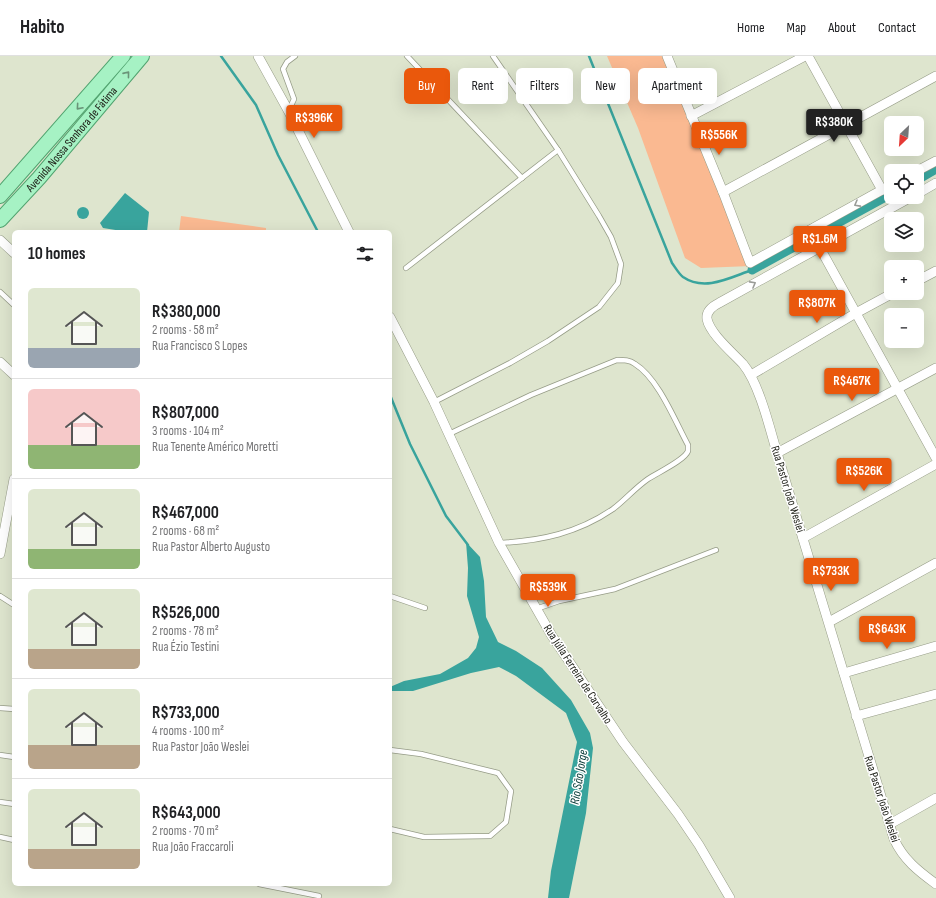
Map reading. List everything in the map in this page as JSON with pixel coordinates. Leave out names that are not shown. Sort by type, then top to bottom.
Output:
[{"type":"main road","name":"Avenida Nossa Senhora de Fátima","points":[[0,196],[123,56]]},
{"type":"main road","name":"Avenida Nossa Senhora de Fátima","points":[[0,220],[104,102],[142,56]]},
{"type":"street","points":[[258,56],[289,112],[348,230]]},
{"type":"street","points":[[667,56],[691,116],[723,192],[750,263],[882,190],[807,56],[691,116]]},
{"type":"street","points":[[723,192],[936,76]]},
{"type":"street","points":[[924,167],[936,161]]},
{"type":"street","points":[[924,190],[936,183]]},
{"type":"street","points":[[899,204],[820,248],[936,458]]},
{"type":"street","points":[[0,240],[12,251]]},
{"type":"street","name":"Rua Pastor João Weslei","points":[[820,248],[719,302],[712,307],[707,317],[709,326],[751,375],[777,453],[894,839],[899,850],[909,863],[936,884]]},
{"type":"street","points":[[924,277],[936,271]]},
{"type":"street","points":[[751,375],[884,298]]},
{"type":"street","name":"Rua Júlia Ferreira de Carvalho","points":[[392,321],[434,402],[499,543],[536,609],[552,636],[619,736],[678,814],[699,845],[730,898]]},
{"type":"street","points":[[0,362],[12,373]]},
{"type":"street","points":[[777,453],[936,368]]},
{"type":"street","points":[[803,538],[936,464]]},
{"type":"street","points":[[0,554],[12,490]]},
{"type":"street","points":[[829,622],[936,563]]},
{"type":"street","points":[[844,673],[936,646]]},
{"type":"street","points":[[856,716],[936,694]]},
{"type":"street","points":[[890,824],[936,798]]},
{"type":"lane","points":[[289,112],[294,99],[283,69],[287,62],[295,56]]},
{"type":"lane","points":[[407,56],[522,178]]},
{"type":"lane","points":[[434,402],[510,363],[548,341],[599,307],[618,283],[621,264],[611,237],[558,150],[493,56]]},
{"type":"lane","points":[[406,268],[558,150]]},
{"type":"lane","points":[[0,292],[12,303]]},
{"type":"lane","points":[[448,434],[531,395],[617,360],[627,360],[634,363],[645,372],[660,392],[688,445],[688,451],[684,457],[647,480],[601,516],[564,534],[526,542],[499,543]]},
{"type":"lane","points":[[536,609],[559,601],[615,589],[716,550]]},
{"type":"lane","points":[[0,596],[12,604]]},
{"type":"lane","points":[[392,597],[424,608]]},
{"type":"lane","points":[[0,708],[12,709]]},
{"type":"lane","points":[[392,750],[421,754],[498,773],[511,790],[506,822],[490,836],[424,837],[392,829]]},
{"type":"lane","points":[[0,755],[12,757]]},
{"type":"lane","points":[[0,802],[12,804]]},
{"type":"lane","points":[[0,837],[12,840]]},
{"type":"lane","points":[[270,886],[319,896]]},
{"type":"shaded area","points":[[607,56],[667,56],[672,68],[638,68],[638,104],[686,104],[751,266],[701,268],[685,258],[638,128],[628,104],[630,104],[630,68],[612,68]]},
{"type":"shaded area","points":[[181,216],[266,228],[266,230],[179,230]]},
{"type":"water","points":[[125,193],[149,212],[147,230],[116,230],[103,228],[100,223]]},
{"type":"water","points":[[81,207],[85,207],[89,213],[85,219],[81,219],[77,215],[77,211]]},
{"type":"water","name":"Rio São Jorge","points":[[466,542],[480,557],[484,581],[486,617],[498,642],[516,651],[542,668],[571,700],[590,733],[593,748],[586,813],[569,898],[548,898],[551,871],[577,742],[566,713],[516,676],[499,667],[471,673],[413,691],[392,691],[392,686],[404,681],[440,674],[468,658],[476,648],[479,637],[467,596],[468,568]]},
{"type":"waterway","points":[[221,56],[256,105],[278,155],[317,230]]},
{"type":"waterway","points":[[589,56],[672,263],[683,277],[700,283],[718,282],[752,270]]},
{"type":"waterway","points":[[924,176],[936,169]]},
{"type":"waterway","points":[[752,270],[884,198]]},
{"type":"waterway","points":[[392,400],[410,444],[446,516],[468,545]]}]
